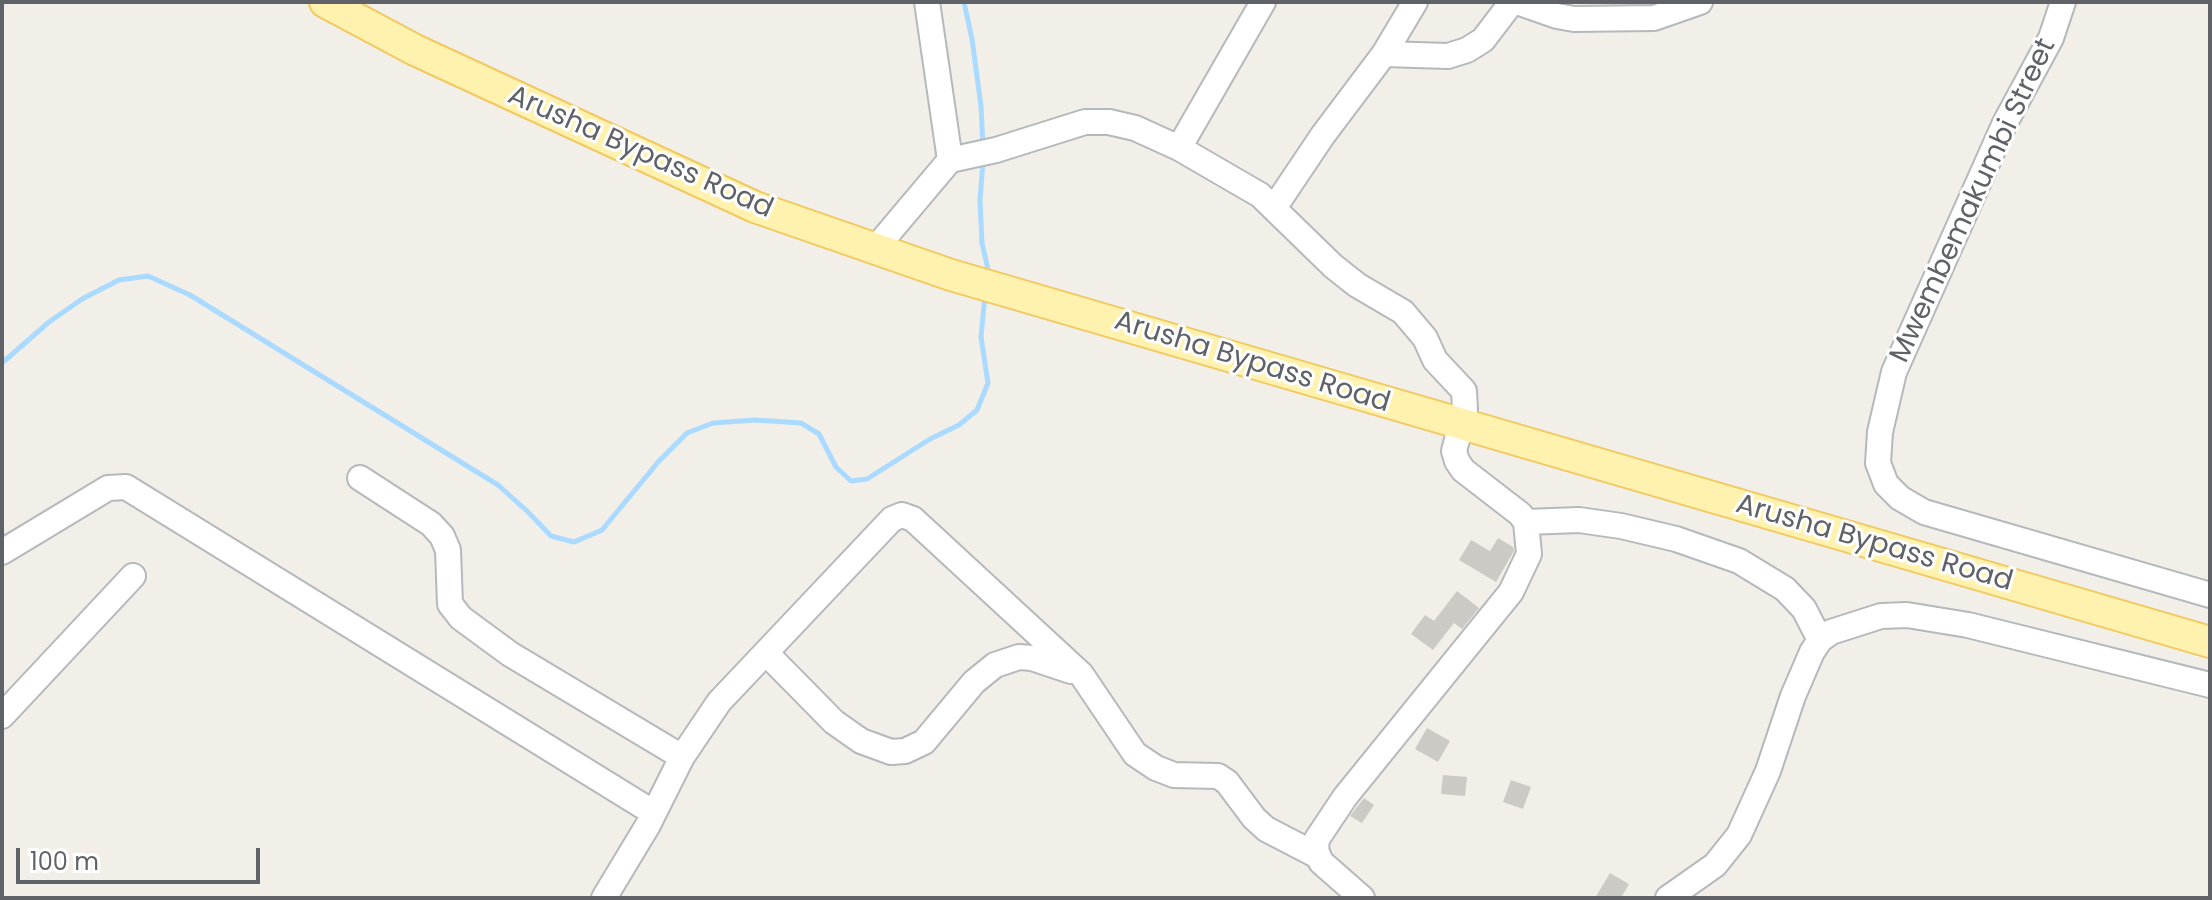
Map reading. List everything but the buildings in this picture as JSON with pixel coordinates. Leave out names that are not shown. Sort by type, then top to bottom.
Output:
[{"type":"main road","name":"Arusha Bypass Road","points":[[325,2],[415,50],[755,207],[951,275],[2210,642]]},
{"type":"street","points":[[927,2],[973,155]]},
{"type":"street","points":[[1179,148],[1263,2]]},
{"type":"street","points":[[1274,208],[1323,135],[1384,54],[1415,2]]},
{"type":"street","points":[[1384,54],[1448,56],[1467,50],[1483,40],[1515,2],[1574,19],[1654,18],[1700,2]]},
{"type":"street","name":"Mwembemakumbi Street","points":[[2063,2],[2051,38],[2005,123],[1894,372],[1880,432],[1878,463],[1886,484],[1900,498],[1924,512],[2210,595]]},
{"type":"street","points":[[875,249],[973,155],[1085,122],[1109,122],[1135,128],[1179,148],[1243,184],[1274,208],[1333,266],[1357,285],[1403,312],[1417,327],[1435,360],[1464,391],[1466,402],[1454,451],[1457,461],[1463,470],[1510,505],[1526,522],[1529,554],[1511,592],[1326,822],[1317,839],[1318,856]]},
{"type":"street","points":[[360,478],[431,524],[442,536],[448,550],[450,604],[461,618],[510,654],[682,757]]},
{"type":"street","points":[[2,552],[108,488],[126,487],[654,813]]},
{"type":"street","points":[[604,898],[654,813],[682,757],[719,702],[892,519],[902,515],[913,519],[1081,674],[1135,754],[1174,775],[1218,776],[1227,782],[1266,829],[1318,856],[1332,874],[1362,898]]},
{"type":"street","points":[[1526,522],[1579,520],[1621,526],[1676,539],[1739,561],[1785,589],[1804,609],[1820,640]]},
{"type":"street","points":[[2,716],[133,576]]},
{"type":"street","points":[[1668,898],[1715,865],[1739,835],[1768,771],[1812,652],[1820,640],[1831,632],[1881,616],[1907,615],[1968,625],[2210,685]]},
{"type":"street","points":[[767,654],[834,722],[861,741],[891,752],[905,751],[924,742],[974,682],[995,665],[1009,659],[1032,658],[1081,674]]},
{"type":"waterway","points":[[964,2],[981,106],[983,147]]},
{"type":"waterway","points":[[983,161],[980,200],[982,243],[989,274]]},
{"type":"waterway","points":[[2,363],[49,322],[82,299],[119,280],[148,276],[190,295],[498,485],[551,536],[574,542],[602,530],[659,461],[687,433],[713,423],[755,420],[801,423],[819,434],[836,467],[851,481],[867,479],[930,439],[959,425],[977,410],[988,383],[981,337],[985,295]]}]
